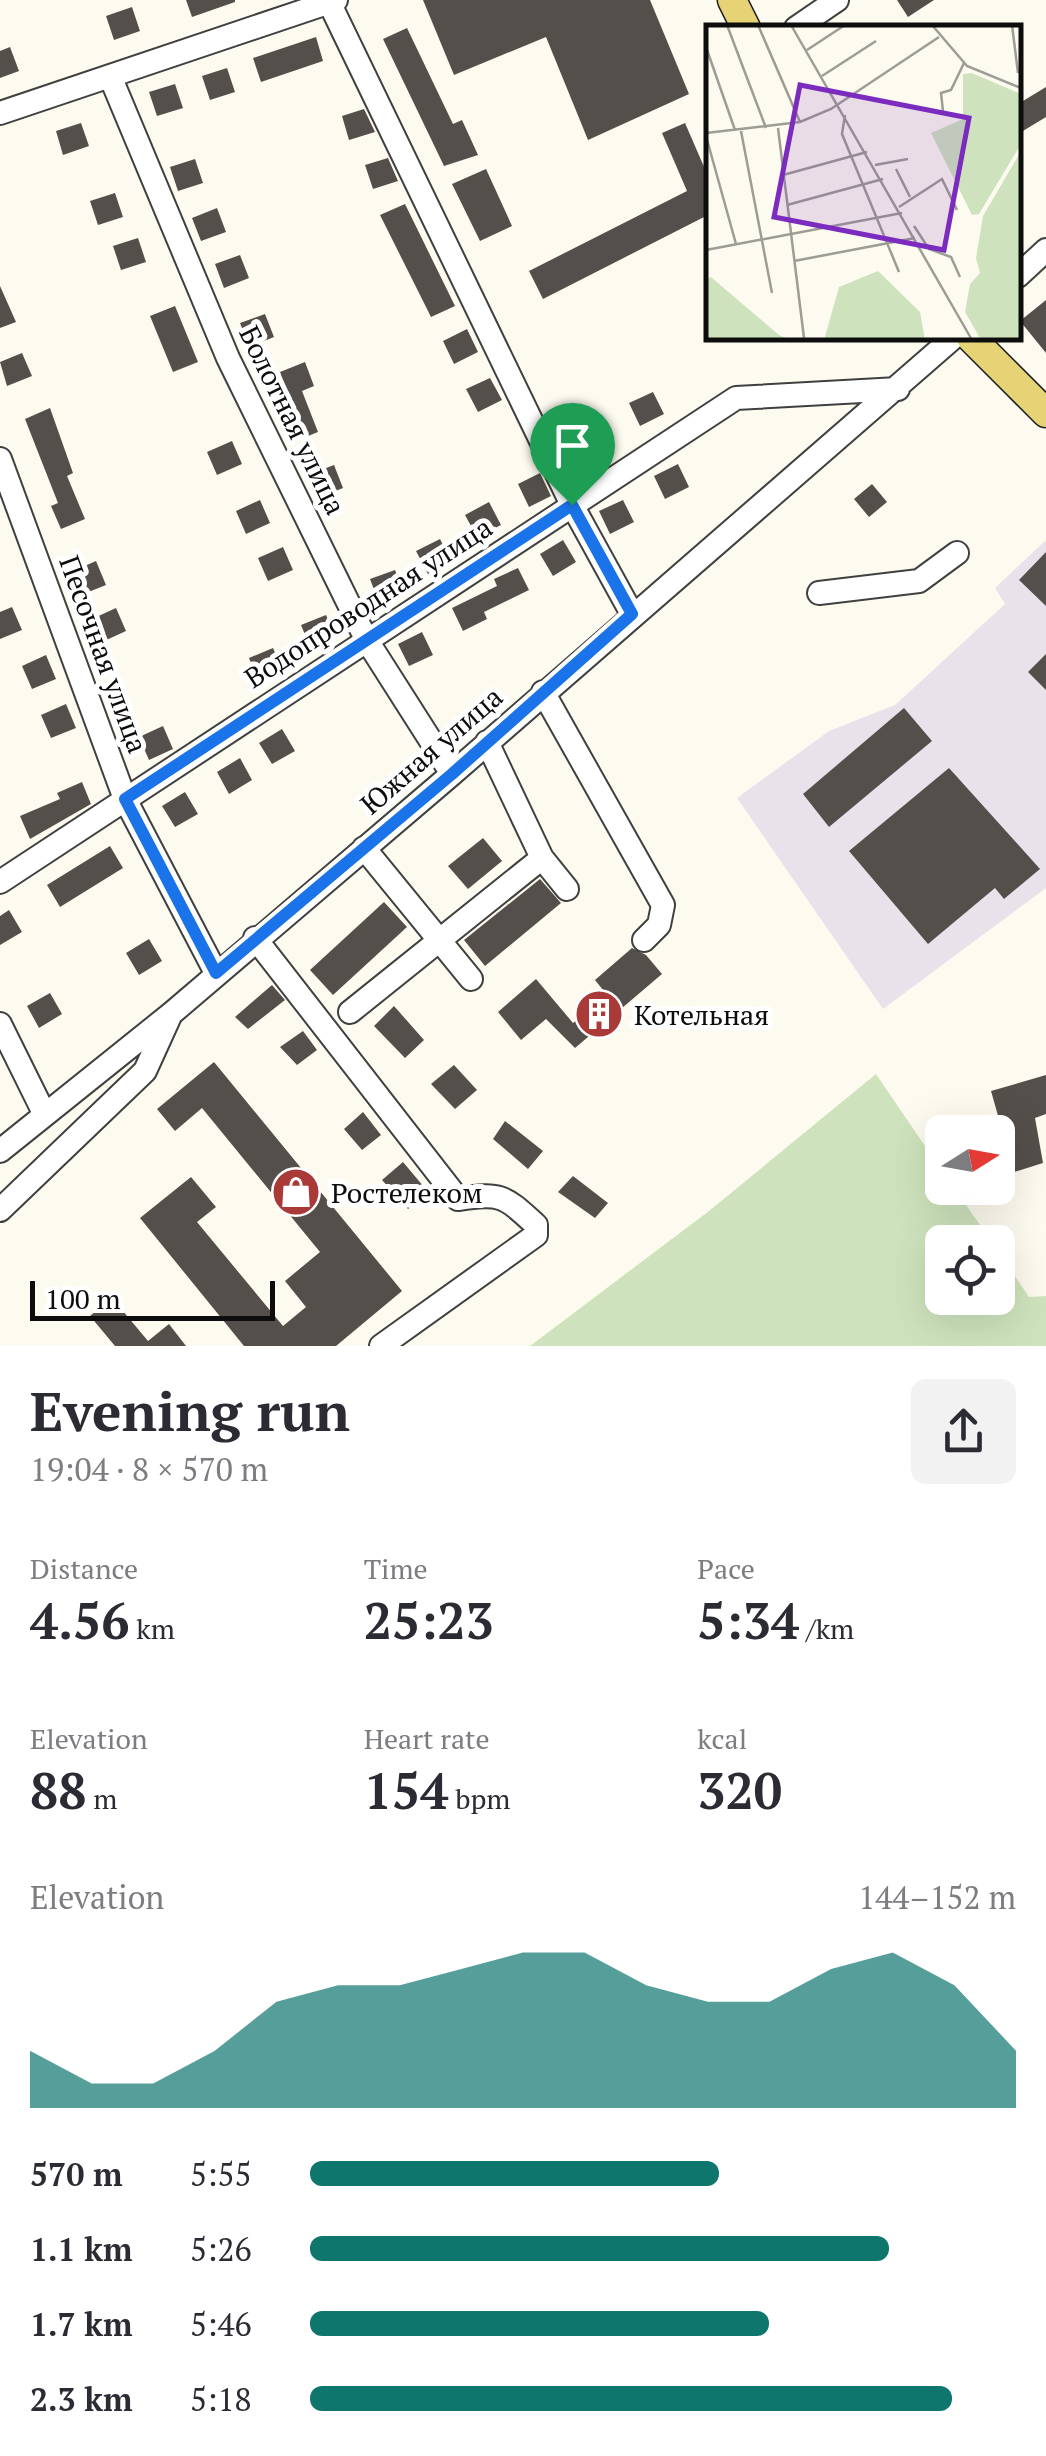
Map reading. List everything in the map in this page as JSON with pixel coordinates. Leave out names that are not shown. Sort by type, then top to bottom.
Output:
[{"type":"main road","points":[[732,0],[744,25]]},
{"type":"main road","points":[[974,340],[1046,413]]},
{"type":"street","points":[[800,25],[837,0]]},
{"type":"street","points":[[0,113],[332,1],[572,505],[632,614]]},
{"type":"street","name":"Болотная улица","points":[[110,76],[228,358],[366,639],[452,774]]},
{"type":"street","points":[[1021,273],[1046,250]]},
{"type":"street","name":"Южная улица","points":[[0,1151],[172,1013],[951,340]]},
{"type":"street","name":"Водопроводная улица","points":[[0,882],[736,398],[898,389]]},
{"type":"street","name":"Песочная улица","points":[[0,459],[125,799],[216,973]]},
{"type":"street","points":[[819,593],[919,581],[957,553]]},
{"type":"street","points":[[543,692],[662,905],[659,925],[644,940]]},
{"type":"street","points":[[486,742],[542,858],[567,889]]},
{"type":"street","points":[[364,848],[470,978]]},
{"type":"street","points":[[350,1012],[542,858]]},
{"type":"street","points":[[255,938],[458,1198],[488,1192],[508,1199],[536,1225],[536,1234],[381,1346]]},
{"type":"street","points":[[0,1210],[145,1072],[172,1013]]},
{"type":"street","points":[[0,1024],[44,1112]]},
{"type":"shaded area","points":[[1046,540],[1046,888],[883,1009],[737,798],[829,731],[895,705],[1005,604],[995,588]]},
{"type":"green space","points":[[876,1074],[925,1146],[925,1205],[966,1205],[980,1225],[925,1225],[925,1315],[1015,1315],[1015,1276],[1029,1297],[1046,1296],[1046,1346],[530,1346],[709,1211]]},
{"type":"building","points":[[186,0],[235,0],[235,2],[192,17]]},
{"type":"building","points":[[423,0],[650,0],[689,94],[588,140],[546,37],[454,75]]},
{"type":"building","points":[[897,0],[934,0],[908,17]]},
{"type":"building","points":[[132,7],[140,31],[114,40],[106,16]]},
{"type":"building","points":[[407,28],[453,124],[462,120],[478,155],[444,166],[383,39]]},
{"type":"building","points":[[316,37],[323,61],[261,82],[253,58]]},
{"type":"building","points":[[10,47],[19,71],[0,78],[0,51]]},
{"type":"building","points":[[227,68],[235,92],[210,100],[202,76]]},
{"type":"building","points":[[175,84],[183,108],[157,116],[149,92]]},
{"type":"building","points":[[1046,87],[1046,117],[1021,132],[1021,102]]},
{"type":"building","points":[[364,109],[375,132],[349,140],[342,116]]},
{"type":"building","points":[[81,123],[89,146],[63,155],[56,131]]},
{"type":"building","points":[[685,123],[706,171],[706,216],[543,299],[529,271],[687,191],[662,133]]},
{"type":"building","points":[[388,158],[398,181],[373,189],[365,165]]},
{"type":"building","points":[[195,159],[203,183],[178,191],[170,167]]},
{"type":"building","points":[[486,169],[512,226],[480,241],[452,184]]},
{"type":"building","points":[[115,193],[123,217],[98,225],[90,201]]},
{"type":"building","points":[[405,204],[455,306],[431,317],[380,215]]},
{"type":"building","points":[[217,208],[226,232],[201,241],[192,218]]},
{"type":"building","points":[[138,238],[146,262],[121,270],[113,246]]},
{"type":"building","points":[[240,255],[249,278],[224,288],[215,264]]},
{"type":"building","points":[[0,286],[16,322],[0,328]]},
{"type":"building","points":[[1046,300],[1046,353],[1021,322]]},
{"type":"building","points":[[175,306],[198,362],[173,372],[150,316]]},
{"type":"building","points":[[265,314],[274,337],[249,347],[240,323]]},
{"type":"building","points":[[467,329],[478,352],[454,364],[443,341]]},
{"type":"building","points":[[22,353],[32,376],[7,386],[0,362]]},
{"type":"building","points":[[305,362],[314,386],[302,391],[318,432],[293,442],[284,418],[296,414],[280,372]]},
{"type":"building","points":[[490,378],[502,400],[478,412],[466,389]]},
{"type":"building","points":[[653,392],[664,414],[640,426],[629,403]]},
{"type":"building","points":[[50,408],[73,473],[67,476],[85,519],[61,529],[51,506],[58,503],[25,419]]},
{"type":"building","points":[[592,430],[603,452],[579,464],[568,442]]},
{"type":"building","points":[[232,441],[242,464],[217,475],[207,452]]},
{"type":"building","points":[[678,464],[689,487],[665,499],[654,476]]},
{"type":"building","points":[[334,465],[343,488],[318,498],[308,475]]},
{"type":"building","points":[[540,473],[551,496],[529,507],[518,484]]},
{"type":"building","points":[[872,484],[887,502],[869,517],[854,499]]},
{"type":"building","points":[[260,500],[270,523],[246,534],[236,511]]},
{"type":"building","points":[[623,500],[634,522],[610,534],[599,511]]},
{"type":"building","points":[[489,502],[501,525],[477,537],[465,515]]},
{"type":"building","points":[[440,539],[451,561],[428,574],[416,551]]},
{"type":"building","points":[[563,540],[576,562],[553,576],[540,554]]},
{"type":"building","points":[[283,547],[293,570],[268,581],[258,558]]},
{"type":"building","points":[[1046,552],[1046,606],[1019,580]]},
{"type":"building","points":[[96,561],[106,585],[81,595],[71,572]]},
{"type":"building","points":[[518,568],[529,590],[484,612],[487,619],[463,631],[452,608],[497,586],[494,579]]},
{"type":"building","points":[[395,570],[404,593],[379,603],[370,579]]},
{"type":"building","points":[[12,607],[22,630],[0,639],[0,612]]},
{"type":"building","points":[[116,608],[126,631],[102,642],[92,619]]},
{"type":"building","points":[[326,615],[336,638],[311,649],[301,625]]},
{"type":"building","points":[[422,632],[433,655],[409,666],[398,644]]},
{"type":"building","points":[[273,648],[283,671],[258,681],[249,658]]},
{"type":"building","points":[[1046,654],[1046,690],[1028,672]]},
{"type":"building","points":[[46,655],[56,679],[32,689],[22,666]]},
{"type":"building","points":[[66,704],[76,728],[51,738],[41,715]]},
{"type":"building","points":[[904,708],[932,741],[829,827],[803,794]]},
{"type":"building","points":[[163,726],[173,749],[149,760],[139,737]]},
{"type":"building","points":[[282,729],[295,751],[272,764],[259,743]]},
{"type":"building","points":[[240,758],[252,780],[229,794],[217,772]]},
{"type":"building","points":[[949,768],[1040,869],[1004,899],[995,888],[928,944],[849,851]]},
{"type":"building","points":[[82,782],[91,804],[30,839],[20,816],[60,799],[57,793]]},
{"type":"building","points":[[185,792],[198,814],[175,827],[162,806]]},
{"type":"building","points":[[483,838],[502,861],[468,889],[448,866]]},
{"type":"building","points":[[110,846],[123,868],[60,907],[47,885]]},
{"type":"building","points":[[540,879],[561,903],[485,966],[464,940]]},
{"type":"building","points":[[384,902],[407,927],[333,995],[310,970]]},
{"type":"building","points":[[9,910],[22,932],[0,945],[0,916]]},
{"type":"building","points":[[149,939],[162,961],[139,975],[126,953]]},
{"type":"building","points":[[632,948],[646,955],[662,974],[575,1048],[546,1019],[521,1040],[498,1012],[536,979],[573,1023],[607,995],[595,980]]},
{"type":"building","points":[[272,985],[285,1000],[248,1029],[235,1017]]},
{"type":"building","points":[[50,993],[62,1014],[39,1028],[27,1006]]},
{"type":"building","points":[[394,1006],[424,1040],[405,1058],[374,1026]]},
{"type":"building","points":[[303,1031],[317,1050],[297,1065],[280,1047]]},
{"type":"building","name":"Ростелеком","points":[[214,1062],[402,1291],[336,1346],[244,1346],[140,1218],[191,1177],[216,1207],[197,1222],[283,1326],[306,1307],[285,1281],[320,1252],[202,1108],[175,1131],[157,1109]]},
{"type":"building","points":[[454,1065],[477,1090],[455,1109],[431,1084]]},
{"type":"building","points":[[1046,1075],[1046,1114],[1035,1118],[1043,1163],[1015,1172],[1015,1115],[998,1115],[991,1091]]},
{"type":"building","points":[[363,1112],[381,1135],[362,1150],[344,1129]]},
{"type":"building","points":[[505,1121],[543,1151],[528,1169],[493,1139]]},
{"type":"building","points":[[403,1162],[429,1193],[408,1209],[382,1180]]},
{"type":"building","points":[[573,1176],[608,1203],[595,1218],[558,1192]]},
{"type":"building","points":[[112,1298],[148,1341],[169,1324],[186,1346],[115,1346],[90,1316]]},
{"type":"place","name":"Котельная","points":[[599,1014]]},
{"type":"place","name":"Ростелеком","points":[[296,1192]]},
{"type":"route","points":[[572,505],[632,614],[452,774],[216,973],[125,799],[572,505]]}]
